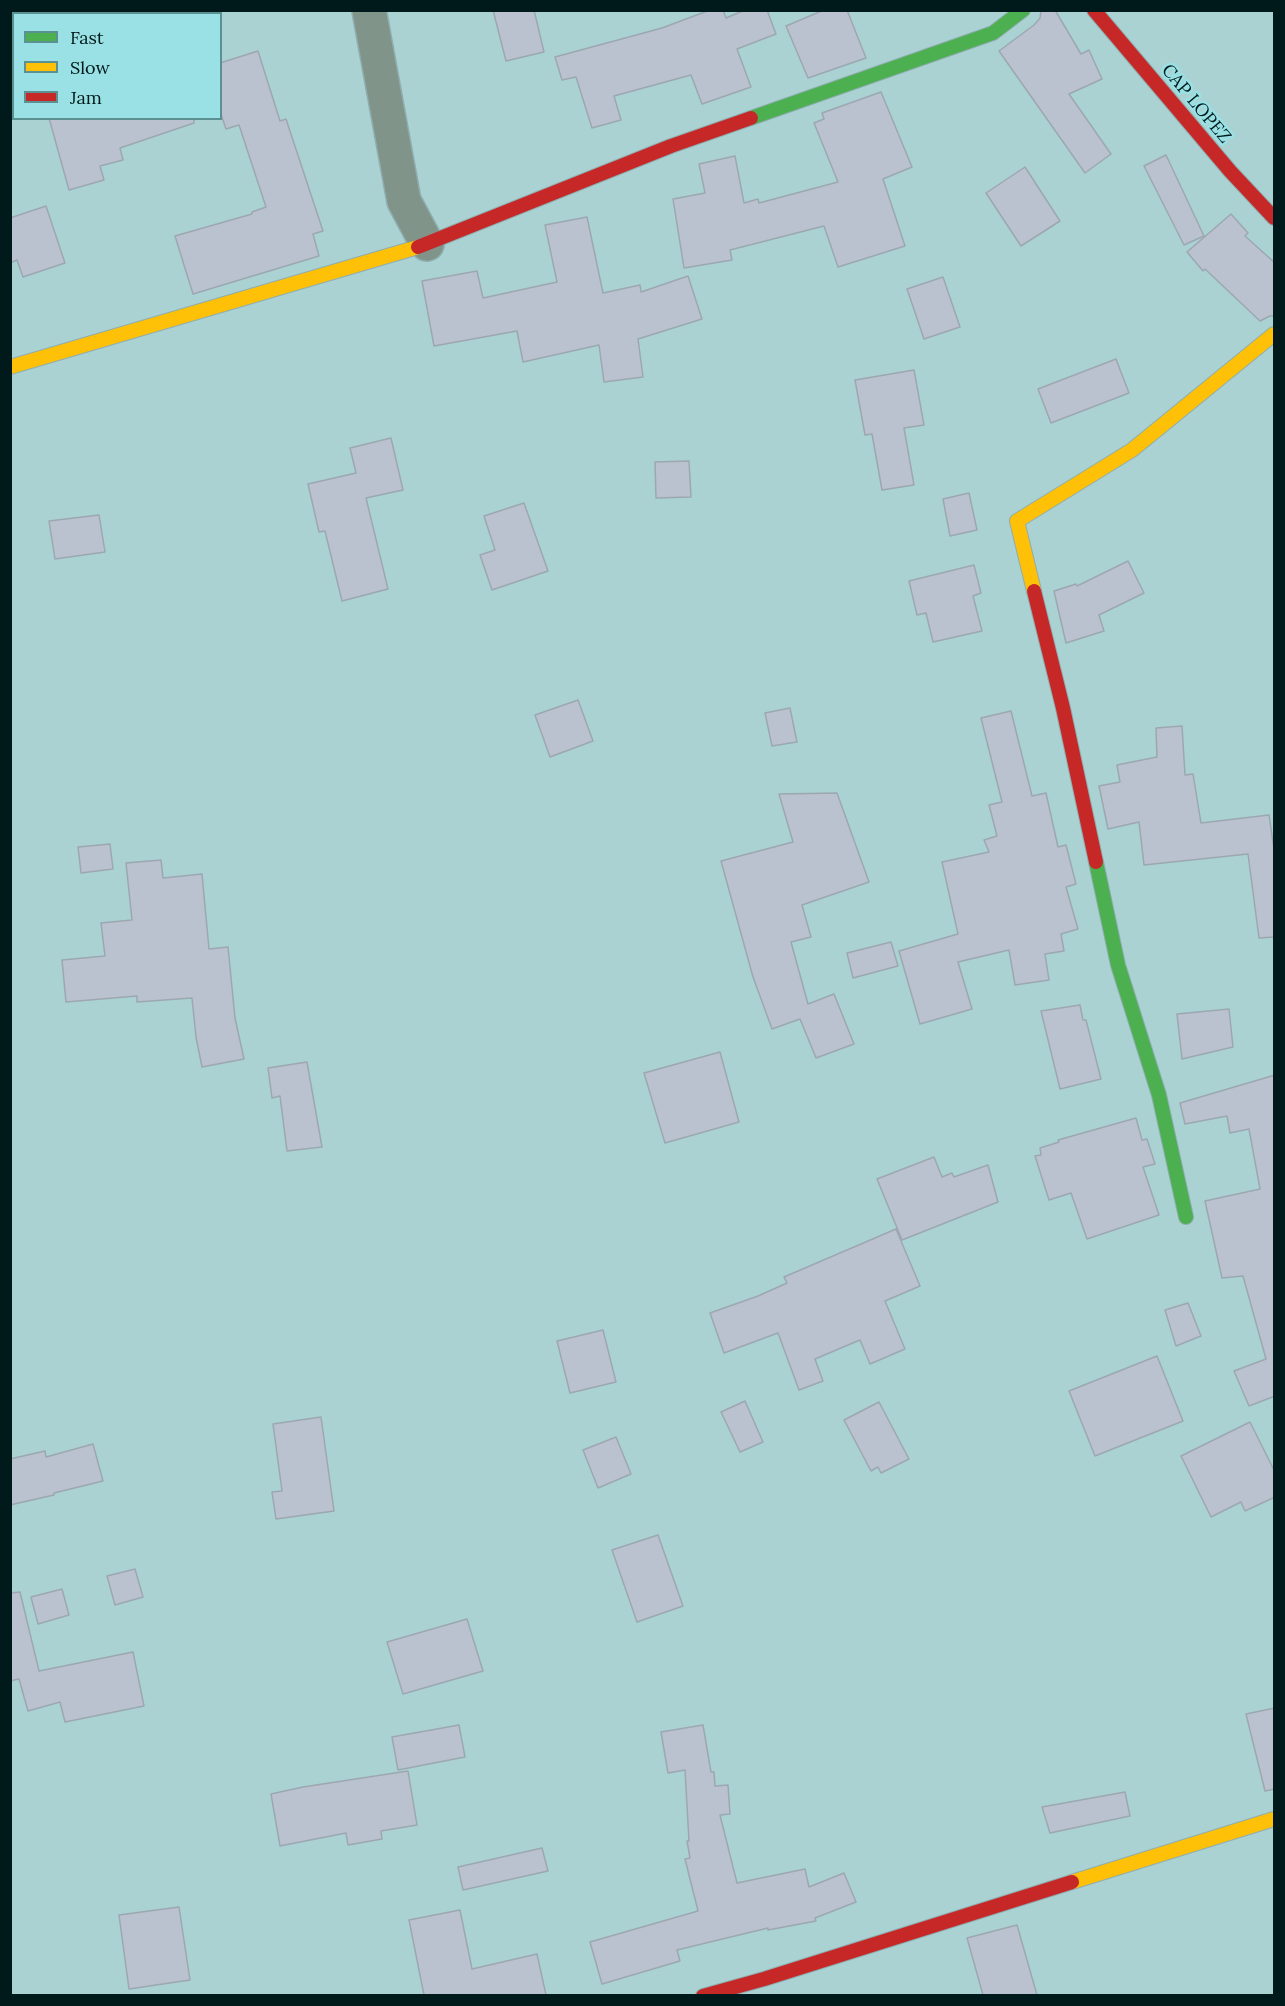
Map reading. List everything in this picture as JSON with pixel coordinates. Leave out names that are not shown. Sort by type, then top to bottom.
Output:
[{"type":"street","points":[[369,10],[404,201],[427,244]]},
{"type":"street","points":[[10,367],[427,244],[671,146],[993,33],[1023,10]]},
{"type":"street","name":"CAP LOPEZ","points":[[1094,10],[1230,171],[1275,218]]},
{"type":"street","points":[[1186,1217],[1159,1095],[1118,966],[1063,708],[1017,521],[1132,450],[1275,334]]},
{"type":"street","points":[[703,1995],[764,1979],[1275,1819]]},
{"type":"building","points":[[493,10],[534,10],[544,52],[506,61]]},
{"type":"building","points":[[710,10],[723,10],[726,18],[745,10],[767,10],[776,34],[737,49],[751,87],[702,104],[691,75],[614,96],[621,120],[592,128],[576,77],[562,80],[555,57],[662,28]]},
{"type":"building","points":[[824,10],[847,10],[866,58],[808,78],[786,26]]},
{"type":"building","points":[[1041,10],[1055,10],[1081,54],[1089,50],[1102,79],[1069,94],[1111,154],[1085,173],[999,51],[1034,25],[1040,18]]},
{"type":"building","points":[[258,51],[280,121],[286,119],[323,231],[313,234],[319,256],[193,294],[175,236],[252,214],[266,207],[239,125],[226,129],[222,117],[222,62]]},
{"type":"building","points":[[881,92],[912,167],[883,179],[905,246],[838,267],[824,226],[730,250],[732,260],[684,268],[673,199],[705,193],[699,164],[735,156],[744,203],[758,199],[759,203],[838,182],[814,123],[824,119],[822,113]]},
{"type":"building","points":[[50,120],[194,120],[194,123],[120,148],[123,160],[100,166],[104,180],[69,190]]},
{"type":"building","points":[[1166,155],[1204,236],[1184,245],[1144,166]]},
{"type":"building","points":[[1025,167],[1060,221],[1021,246],[986,193]]},
{"type":"building","points":[[46,206],[65,263],[23,277],[17,260],[10,263],[10,218]]},
{"type":"building","points":[[1231,214],[1248,233],[1245,236],[1275,263],[1275,316],[1260,321],[1205,269],[1203,271],[1187,252]]},
{"type":"building","points":[[587,217],[603,293],[640,285],[641,292],[688,276],[702,319],[638,339],[643,377],[604,382],[599,345],[523,362],[517,331],[434,346],[422,281],[477,271],[483,298],[557,282],[545,225]]},
{"type":"building","points":[[943,277],[960,327],[924,339],[907,289]]},
{"type":"building","points":[[1116,359],[1129,393],[1051,423],[1038,389]]},
{"type":"building","points":[[914,370],[924,425],[904,428],[914,485],[882,490],[872,434],[865,435],[855,380]]},
{"type":"building","points":[[391,438],[403,490],[366,498],[388,589],[342,601],[325,531],[319,532],[308,484],[356,473],[350,448]]},
{"type":"building","points":[[689,461],[691,497],[656,498],[655,462]]},
{"type":"building","points":[[969,493],[977,530],[950,536],[943,499]]},
{"type":"building","points":[[524,503],[548,571],[492,590],[480,555],[495,550],[484,516]]},
{"type":"building","points":[[99,515],[105,552],[55,559],[49,521]]},
{"type":"building","points":[[1128,561],[1144,593],[1099,615],[1104,631],[1066,643],[1054,591],[1076,584],[1077,586]]},
{"type":"building","points":[[974,565],[981,593],[973,596],[982,631],[933,642],[926,613],[917,615],[909,581]]},
{"type":"building","points":[[578,700],[593,741],[550,757],[535,715]]},
{"type":"building","points":[[790,708],[797,742],[772,746],[765,713]]},
{"type":"building","points":[[1011,711],[1032,796],[1046,793],[1058,847],[1066,845],[1076,884],[1066,887],[1078,929],[1061,934],[1064,951],[1045,954],[1049,980],[1015,985],[1009,950],[958,962],[972,1009],[920,1024],[899,951],[958,934],[942,862],[989,852],[984,840],[997,836],[989,805],[1002,802],[981,718]]},
{"type":"building","points":[[1182,726],[1185,775],[1193,774],[1201,823],[1269,815],[1275,856],[1275,937],[1259,938],[1248,854],[1144,865],[1139,822],[1108,829],[1099,786],[1120,782],[1117,765],[1157,757],[1156,728]]},
{"type":"building","points":[[837,793],[869,882],[802,905],[811,937],[791,942],[808,1004],[834,994],[854,1044],[816,1058],[800,1019],[772,1029],[753,977],[721,861],[793,842],[779,794]]},
{"type":"building","points":[[110,844],[113,869],[81,873],[78,847]]},
{"type":"building","points":[[161,860],[163,878],[202,874],[209,949],[228,947],[235,1018],[244,1059],[202,1067],[192,998],[137,1002],[137,996],[66,1002],[62,960],[105,956],[101,923],[132,920],[126,863]]},
{"type":"building","points":[[891,942],[898,966],[853,978],[847,953]]},
{"type":"building","points":[[1080,1005],[1101,1079],[1060,1089],[1041,1011]]},
{"type":"building","points":[[1229,1009],[1233,1047],[1182,1059],[1177,1014]]},
{"type":"building","points":[[720,1052],[739,1122],[665,1143],[644,1073]]},
{"type":"building","points":[[307,1062],[322,1147],[287,1151],[280,1096],[272,1098],[268,1068]]},
{"type":"building","points":[[1275,1075],[1275,1396],[1249,1406],[1234,1371],[1266,1359],[1243,1276],[1222,1278],[1205,1201],[1260,1189],[1249,1129],[1230,1133],[1227,1116],[1185,1124],[1180,1103]]},
{"type":"building","points":[[1136,1118],[1142,1140],[1147,1139],[1155,1164],[1143,1167],[1159,1215],[1087,1239],[1071,1193],[1049,1200],[1035,1156],[1041,1155],[1040,1148],[1059,1142],[1058,1140]]},
{"type":"building","points":[[934,1157],[942,1177],[952,1173],[954,1177],[988,1165],[998,1202],[902,1240],[877,1179]]},
{"type":"building","points":[[896,1229],[920,1286],[885,1301],[905,1349],[870,1364],[860,1340],[815,1359],[823,1381],[799,1390],[778,1333],[724,1353],[710,1313],[787,1283],[784,1277]]},
{"type":"building","points":[[1188,1303],[1201,1336],[1176,1346],[1165,1310]]},
{"type":"building","points":[[603,1330],[616,1382],[570,1393],[557,1341]]},
{"type":"building","points":[[1157,1356],[1183,1421],[1095,1456],[1069,1391]]},
{"type":"building","points":[[745,1401],[763,1442],[740,1452],[721,1412]]},
{"type":"building","points":[[879,1402],[909,1459],[881,1473],[878,1467],[871,1471],[844,1420]]},
{"type":"building","points":[[321,1417],[334,1511],[276,1519],[272,1492],[282,1491],[273,1424]]},
{"type":"building","points":[[1250,1422],[1275,1472],[1275,1497],[1245,1511],[1241,1502],[1211,1517],[1181,1456]]},
{"type":"building","points":[[616,1437],[631,1474],[598,1488],[583,1450]]},
{"type":"building","points":[[93,1444],[103,1481],[10,1505],[10,1459],[45,1451],[46,1457]]},
{"type":"building","points":[[658,1535],[683,1606],[637,1622],[612,1550]]},
{"type":"building","points":[[135,1569],[143,1597],[115,1605],[107,1576]]},
{"type":"building","points":[[62,1589],[69,1615],[38,1624],[31,1597]]},
{"type":"building","points":[[20,1592],[39,1671],[133,1652],[144,1706],[65,1722],[60,1702],[28,1711],[19,1679],[10,1681],[10,1593]]},
{"type":"building","points":[[467,1619],[483,1671],[403,1694],[387,1642]]},
{"type":"building","points":[[1275,1708],[1275,1789],[1265,1791],[1246,1714]]},
{"type":"building","points":[[459,1725],[465,1757],[398,1770],[392,1737]]},
{"type":"building","points":[[703,1725],[715,1786],[728,1785],[730,1814],[720,1815],[737,1883],[805,1869],[809,1887],[844,1873],[856,1902],[815,1918],[816,1921],[768,1930],[768,1928],[677,1950],[680,1961],[602,1984],[590,1942],[698,1911],[685,1859],[690,1858],[687,1841],[689,1841],[685,1770],[668,1773],[661,1732]]},
{"type":"building","points":[[408,1771],[417,1825],[381,1831],[382,1839],[348,1845],[346,1833],[280,1846],[271,1794]]},
{"type":"building","points":[[1125,1792],[1130,1816],[1050,1833],[1042,1807]]},
{"type":"building","points":[[542,1848],[548,1871],[463,1890],[458,1867]]},
{"type":"building","points":[[179,1907],[190,1980],[129,1989],[119,1915]]},
{"type":"building","points":[[460,1910],[472,1969],[537,1954],[546,1995],[424,1995],[409,1920]]},
{"type":"building","points":[[1017,1925],[1037,1995],[983,1995],[967,1938]]},
{"type":"traffic: fast","points":[[751,118],[993,33],[1023,10]]},
{"type":"traffic: fast","points":[[1096,862],[1118,965],[1159,1095],[1186,1217]]},
{"type":"traffic: slow","points":[[10,367],[418,247]]},
{"type":"traffic: slow","points":[[1034,591],[1017,521],[1132,450],[1274,334]]},
{"type":"traffic: slow","points":[[1072,1882],[1274,1819]]},
{"type":"traffic: jam","points":[[1094,10],[1230,171],[1274,218]]},
{"type":"traffic: jam","points":[[418,247],[671,146],[751,118]]},
{"type":"traffic: jam","points":[[1034,591],[1063,708],[1096,862]]},
{"type":"traffic: jam","points":[[703,1996],[1072,1882]]}]
